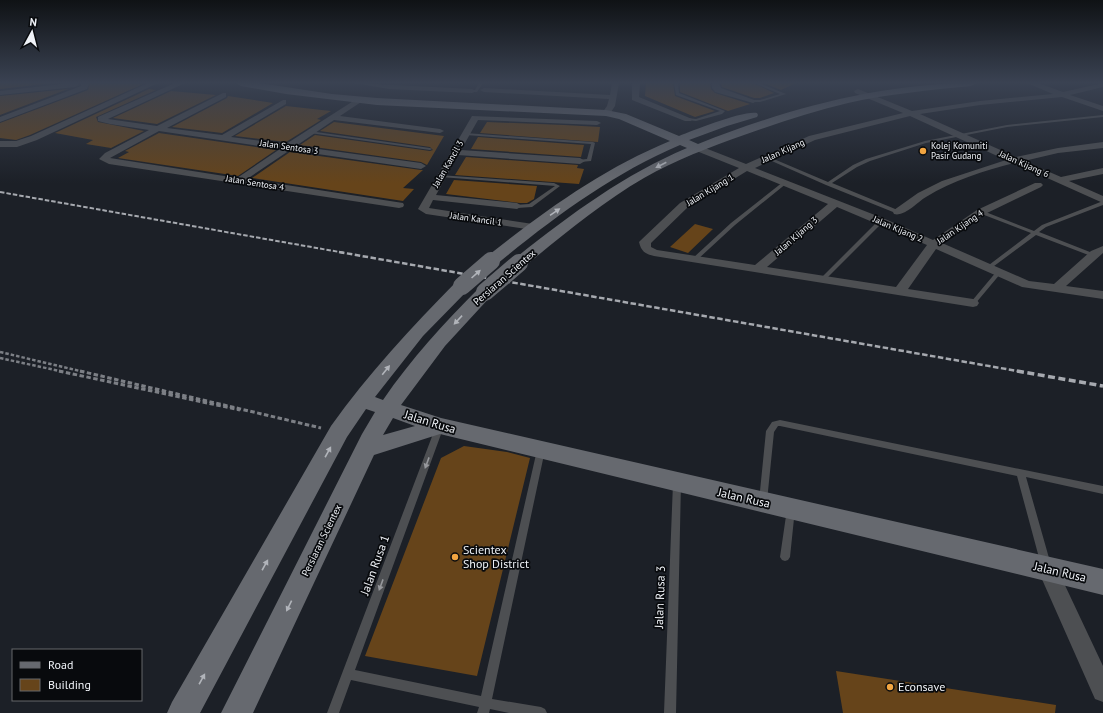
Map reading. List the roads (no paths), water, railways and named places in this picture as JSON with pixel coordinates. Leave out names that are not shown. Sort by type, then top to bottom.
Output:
[{"type":"main road","points":[[623,116],[697,148]]},
{"type":"main road","points":[[644,116],[712,143]]},
{"type":"main road","name":"Persiaran Scientex","points":[[183,713],[340,432],[361,400],[417,332],[462,286],[490,261],[533,227],[620,170],[692,134],[752,116]]},
{"type":"main road","name":"Persiaran Scientex","points":[[236,713],[387,408],[442,337],[485,292],[519,263],[614,191],[640,176],[697,148],[764,124],[792,116]]},
{"type":"main road","name":"Jalan Rusa","points":[[361,400],[440,426],[1103,582]]},
{"type":"main road","points":[[366,449],[440,426]]},
{"type":"street","points":[[0,120],[9,116]]},
{"type":"street","points":[[0,144],[17,144],[82,116]]},
{"type":"street","name":"Jalan Sentosa 3","points":[[107,116],[101,119],[158,129],[420,166]]},
{"type":"street","points":[[158,129],[182,116]]},
{"type":"street","points":[[222,138],[259,116]]},
{"type":"street","points":[[238,181],[334,116]]},
{"type":"street","points":[[681,116],[688,119]]},
{"type":"street","name":"Jalan Kijang","points":[[746,168],[812,138],[898,116]]},
{"type":"street","name":"Jalan Kijang 6","points":[[918,116],[1061,180],[1103,202]]},
{"type":"street","points":[[332,118],[440,131]]},
{"type":"street","name":"Jalan Kancil 3","points":[[424,207],[476,118],[597,123]]},
{"type":"street","name":"Jalan Sentosa 4","points":[[158,129],[108,155],[104,159],[399,206]]},
{"type":"street","points":[[898,212],[924,193],[961,177],[1016,160],[1084,147],[1103,145]]},
{"type":"street","name":"Jalan Kijang 2","points":[[697,148],[881,221],[1026,284],[1103,295]]},
{"type":"street","points":[[455,152],[580,161]]},
{"type":"street","name":"Jalan Kijang 1","points":[[696,259],[654,253],[646,249],[645,242],[684,205],[746,168]]},
{"type":"street","points":[[1061,180],[1103,171]]},
{"type":"street","name":"Jalan Kijang 4","points":[[900,291],[934,244],[981,212],[1038,185]]},
{"type":"street","name":"Jalan Kancil 1","points":[[429,197],[517,206]]},
{"type":"street","name":"Jalan Kijang 3","points":[[758,269],[835,203]]},
{"type":"street","name":"Jalan Kancil 1","points":[[424,207],[423,210],[426,211],[533,227]]},
{"type":"street","points":[[1056,288],[1098,252]]},
{"type":"street","points":[[696,259],[973,303]]},
{"type":"street","points":[[1047,568],[1103,691]]},
{"type":"lane","points":[[688,119],[698,120],[711,116]]},
{"type":"lane","points":[[828,184],[854,166],[868,160],[925,142],[1014,125],[1100,116]]},
{"type":"lane","points":[[310,132],[430,149]]},
{"type":"lane","points":[[466,134],[593,143],[589,160],[580,161]]},
{"type":"lane","points":[[767,158],[898,212]]},
{"type":"lane","points":[[441,176],[554,184],[558,186],[529,207],[517,206]]},
{"type":"lane","points":[[696,259],[733,224],[785,183]]},
{"type":"lane","points":[[988,268],[1044,226],[1103,202]]},
{"type":"lane","points":[[981,212],[1035,232],[1098,252]]},
{"type":"lane","points":[[823,279],[881,221]]},
{"type":"lane","points":[[973,303],[999,272]]},
{"type":"lane","points":[[763,502],[770,431],[775,424],[780,423],[1103,490]]},
{"type":"lane","name":"Jalan Rusa 1","points":[[333,713],[440,426]]},
{"type":"lane","points":[[484,708],[541,450]]},
{"type":"lane","points":[[1020,472],[1047,568]]},
{"type":"lane","name":"Jalan Rusa 3","points":[[670,713],[677,482]]},
{"type":"lane","points":[[785,557],[791,509]]},
{"type":"lane","points":[[348,674],[484,708],[542,713]]},
{"type":"railway","points":[[0,192],[345,253]]},
{"type":"railway","points":[[339,252],[1023,372]]},
{"type":"railway","points":[[1017,371],[1103,386]]},
{"type":"place","name":"Kolej Komuniti Pasir Gudang","points":[[923,151]]},
{"type":"place","name":"Scientex Shop District","points":[[455,557]]},
{"type":"place","name":"Econsave","points":[[890,687]]}]
